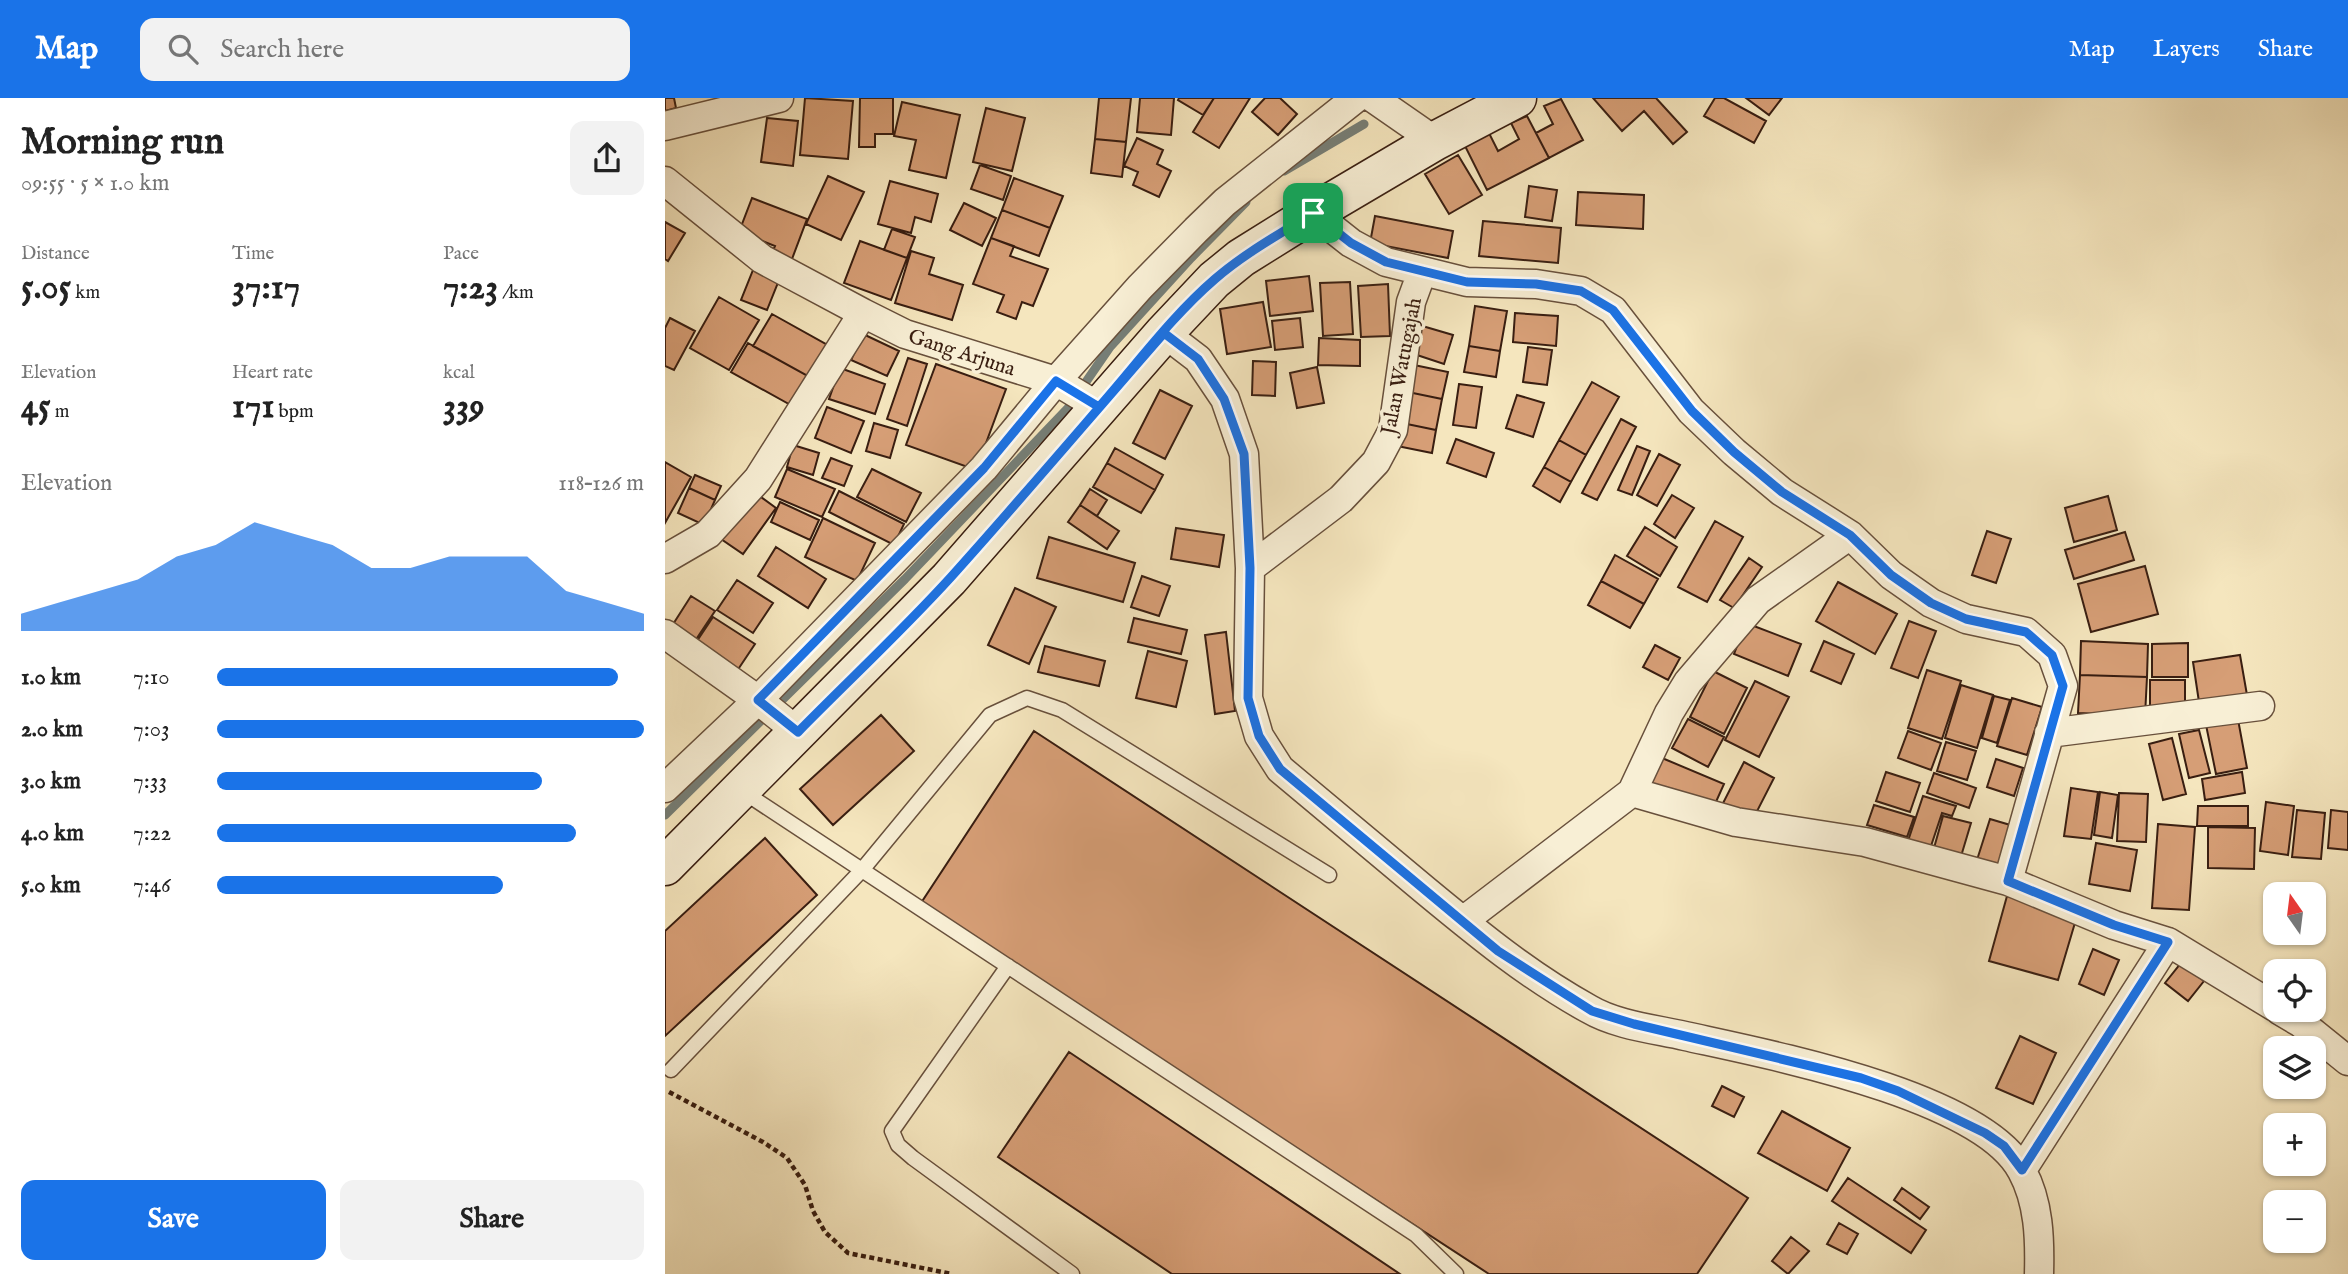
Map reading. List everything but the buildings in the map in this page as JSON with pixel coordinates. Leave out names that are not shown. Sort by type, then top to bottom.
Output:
[{"type":"main road","points":[[665,866],[949,579],[1164,333],[1214,280],[1232,265],[1313,213],[1435,141],[1517,98]]},
{"type":"street","points":[[665,126],[779,98]]},
{"type":"street","points":[[665,788],[758,700],[984,468],[1140,286],[1225,202],[1356,98]]},
{"type":"street","points":[[1373,98],[1435,141]]},
{"type":"street","name":"Gang Arjuna","points":[[665,181],[762,259],[863,313],[905,334],[1056,381],[1099,407]]},
{"type":"street","name":"Jalan Watugajah","points":[[1313,213],[1351,243],[1386,262],[1467,282],[1536,284],[1581,291],[1613,310],[1692,411],[1734,452],[1782,492],[1850,535],[1891,575],[1931,603],[1966,619],[2026,632],[2052,655],[2063,686],[2008,881]]},
{"type":"street","name":"Jalan Watugajah","points":[[1250,568],[1341,499],[1376,462],[1393,430],[1411,302],[1422,272]]},
{"type":"street","points":[[665,559],[708,534],[758,479],[863,313]]},
{"type":"street","points":[[1164,333],[1198,359],[1224,399],[1244,454],[1250,568],[1248,698],[1259,736],[1280,769],[1498,951],[1592,1011],[1634,1024],[1838,1072],[1898,1091],[1985,1133],[2004,1146],[2022,1170],[2037,1219],[2039,1274]]},
{"type":"street","points":[[1463,922],[1632,792],[1669,713],[1688,682],[1758,600],[1850,535]]},
{"type":"street","points":[[665,634],[798,732]]},
{"type":"street","points":[[2049,733],[2260,706]]},
{"type":"street","points":[[1632,792],[1736,822],[1865,842],[2008,881],[2114,925],[2168,942],[2263,1000]]},
{"type":"street","points":[[2022,1170],[2168,942]]},
{"type":"street","points":[[2299,1022],[2348,1061]]},
{"type":"lane","points":[[671,1070],[862,870],[990,715],[1027,698],[1062,710],[1329,875]]},
{"type":"lane","points":[[741,790],[1416,1235],[1456,1274]]},
{"type":"lane","points":[[1008,966],[892,1131],[898,1145],[913,1158],[1072,1274]]},
{"type":"path","points":[[665,1090],[763,1142],[787,1158],[805,1185],[813,1211],[825,1232],[848,1253],[952,1274]]},
{"type":"waterway","points":[[1284,171],[1364,124]]},
{"type":"waterway","points":[[665,815],[905,579],[1068,408],[1110,347],[1246,202]]},
{"type":"route","points":[[1313,213],[1241,258],[1214,280],[1164,333],[1099,407],[1056,381],[984,468],[758,700],[798,732],[949,579],[1164,333],[1198,359],[1224,399],[1244,454],[1250,568],[1248,698],[1259,736],[1280,769],[1498,951],[1592,1011],[1634,1024],[1861,1078],[1898,1091],[1985,1133],[2004,1146],[2022,1170],[2168,942],[2114,925],[2008,881],[2063,686],[2052,655],[2026,632],[1966,619],[1931,603],[1891,575],[1850,535],[1782,492],[1734,452],[1692,411],[1613,310],[1581,291],[1536,284],[1467,282],[1386,262],[1351,243],[1313,213]]}]
